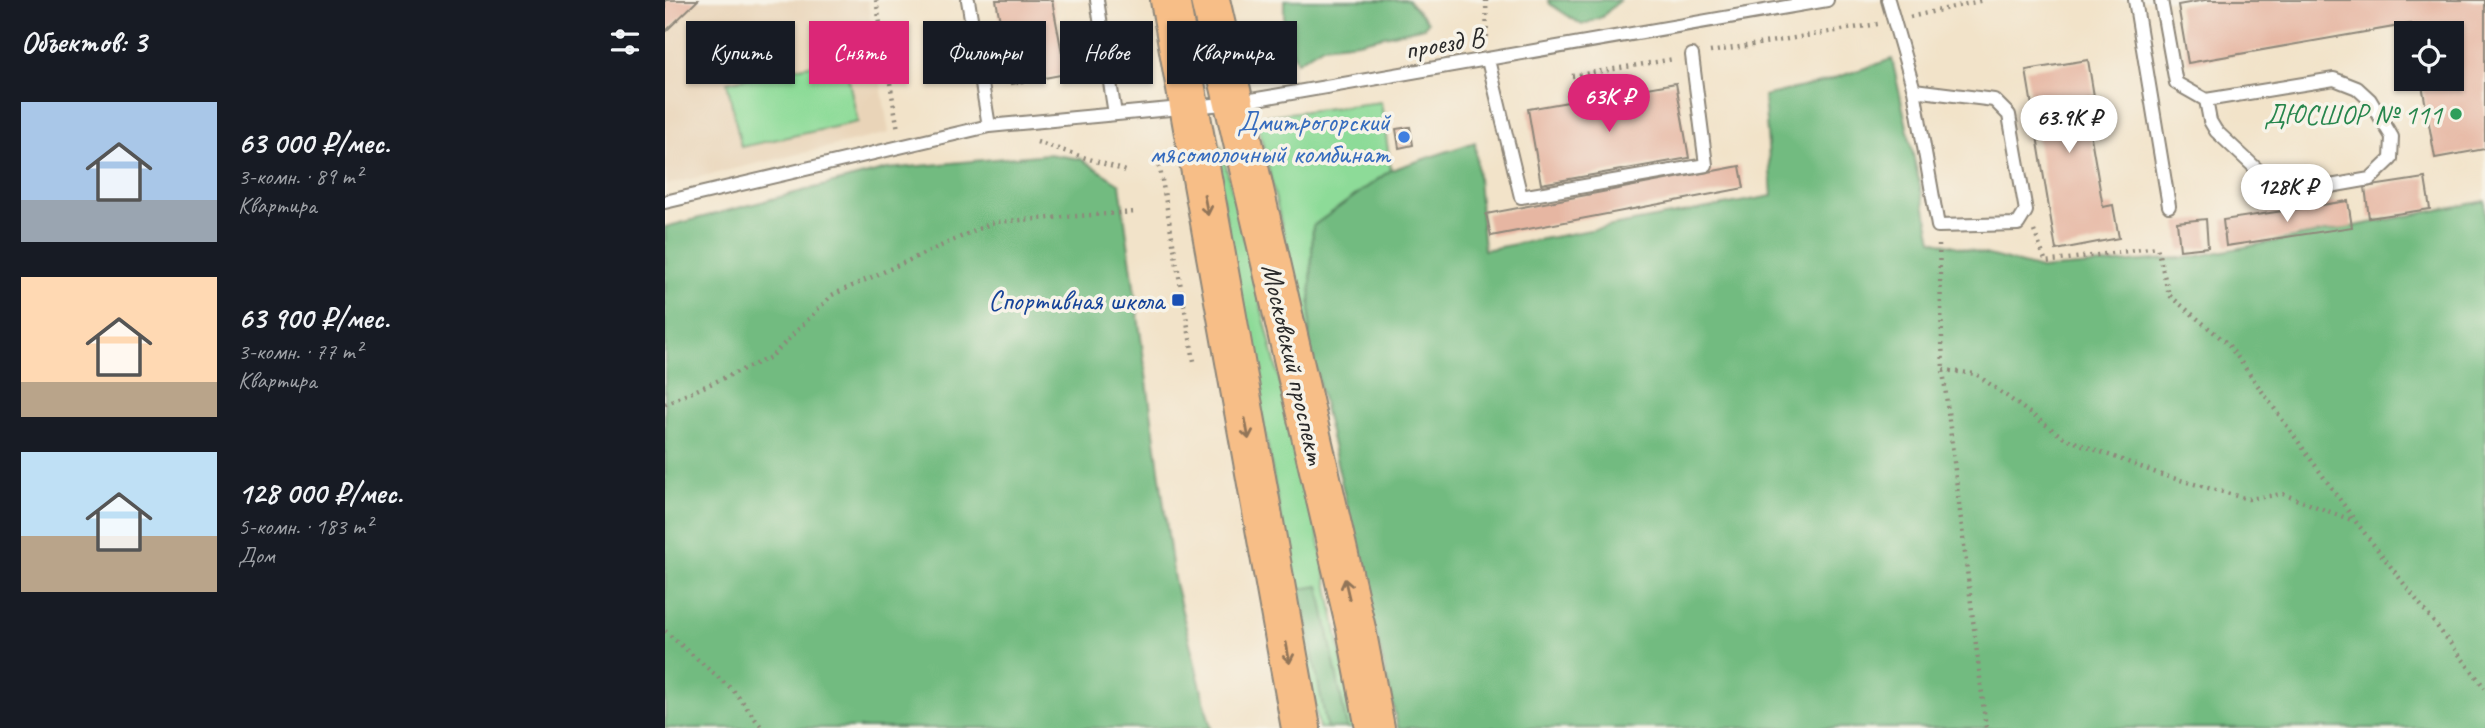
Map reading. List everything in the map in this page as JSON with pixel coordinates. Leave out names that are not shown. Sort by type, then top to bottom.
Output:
[{"type":"main road","name":"Московский проспект","points":[[1170,0],[1301,728]]},
{"type":"main road","name":"Московский проспект","points":[[1210,0],[1356,629],[1375,728]]},
{"type":"lane","points":[[968,0],[989,126]]},
{"type":"lane","points":[[1097,0],[1115,114]]},
{"type":"lane","name":"проезд B","points":[[665,202],[989,126],[1234,103],[1827,0]]},
{"type":"lane","points":[[1888,0],[1914,90],[1938,226],[2018,224],[2026,211],[2009,115],[1994,100],[1914,90]]},
{"type":"lane","points":[[2135,0],[2169,206]]},
{"type":"lane","points":[[2161,0],[2176,83],[2206,100],[2334,79],[2357,88],[2370,100],[2392,137],[2391,159],[2370,179],[2290,194],[2278,189],[2216,131],[2210,121],[2206,100]]},
{"type":"lane","points":[[1487,60],[1521,197],[1706,165],[1692,55]]},
{"type":"path","points":[[876,0],[901,147]]},
{"type":"path","points":[[1486,0],[1487,60]]},
{"type":"path","points":[[1572,76],[1893,21],[1985,0]]},
{"type":"path","points":[[989,126],[1129,172]]},
{"type":"path","points":[[1157,152],[1194,360]]},
{"type":"path","points":[[2026,211],[2046,262],[2157,247],[2169,295],[2228,344],[2356,522],[2485,688]]},
{"type":"path","points":[[665,404],[771,357],[832,295],[995,222],[1135,212]]},
{"type":"path","points":[[1938,226],[1943,370],[1986,728]]},
{"type":"path","points":[[1943,370],[1976,374],[2064,438],[2162,475],[2248,499],[2283,494],[2356,522]]},
{"type":"path","points":[[665,631],[736,693],[762,728]]},
{"type":"shaded area","points":[[665,0],[867,0],[870,21],[809,21],[809,84],[881,84],[889,133],[665,185]]},
{"type":"green space","points":[[1284,0],[1408,0],[1428,22],[1424,27],[1358,42],[1323,46],[1297,62],[1297,21],[1284,21]]},
{"type":"green space","points":[[1548,0],[1620,0],[1602,17],[1582,25]]},
{"type":"green space","points":[[1892,59],[1932,240],[2041,269],[2193,257],[2485,201],[2485,728],[1398,728],[1309,341],[1313,226],[1391,170],[1475,142],[1484,250],[1772,196],[1764,96],[1820,83]]},
{"type":"green space","points":[[809,65],[809,84],[850,84],[858,122],[741,147],[727,84],[795,84],[795,68]]},
{"type":"green space","points":[[1381,102],[1391,170],[1313,226],[1309,341],[1257,121],[1263,116]]},
{"type":"green space","points":[[1221,146],[1318,534],[1355,728],[1347,728],[1318,586],[1316,665],[1327,728],[1319,728],[1213,148]]},
{"type":"green space","points":[[1048,154],[1081,159],[1120,184],[1174,579],[1211,728],[665,728],[665,227],[887,169]]},
{"type":"green space","points":[[1319,586],[1347,728],[1327,728],[1300,589]]},
{"type":"building","points":[[665,0],[698,0],[665,32]]},
{"type":"building","points":[[996,0],[1052,0],[1060,42],[1060,75],[1046,78],[1046,21],[1000,21]]},
{"type":"building","name":"ДЮСШОР № 111","points":[[2205,0],[2485,0],[2485,149],[2435,158],[2423,91],[2464,91],[2464,21],[2394,21],[2394,27],[2188,63],[2178,5]]},
{"type":"building","points":[[2088,60],[2094,96],[2084,97],[2103,207],[2113,205],[2119,238],[2056,250],[2026,70]]},
{"type":"building","points":[[1676,83],[1689,158],[1541,184],[1528,109]]},
{"type":"building","name":"Дмитрогорский мясомолочный комбинат","points":[[1410,127],[1413,145],[1399,148],[1396,129]]},
{"type":"building","points":[[1740,166],[1744,188],[1491,236],[1486,214]]},
{"type":"building","points":[[2425,178],[2430,209],[2369,218],[2365,187]]},
{"type":"building","points":[[2348,201],[2352,227],[2226,246],[2223,220]]},
{"type":"building","points":[[2206,219],[2208,247],[2180,250],[2177,222]]},
{"type":"place","name":"ДЮСШОР № 111","points":[[2456,114]]},
{"type":"place","name":"Дмитрогорский мясомолочный комбинат","points":[[1404,137]]},
{"type":"place","name":"Спортивная школа","points":[[1178,300]]}]
